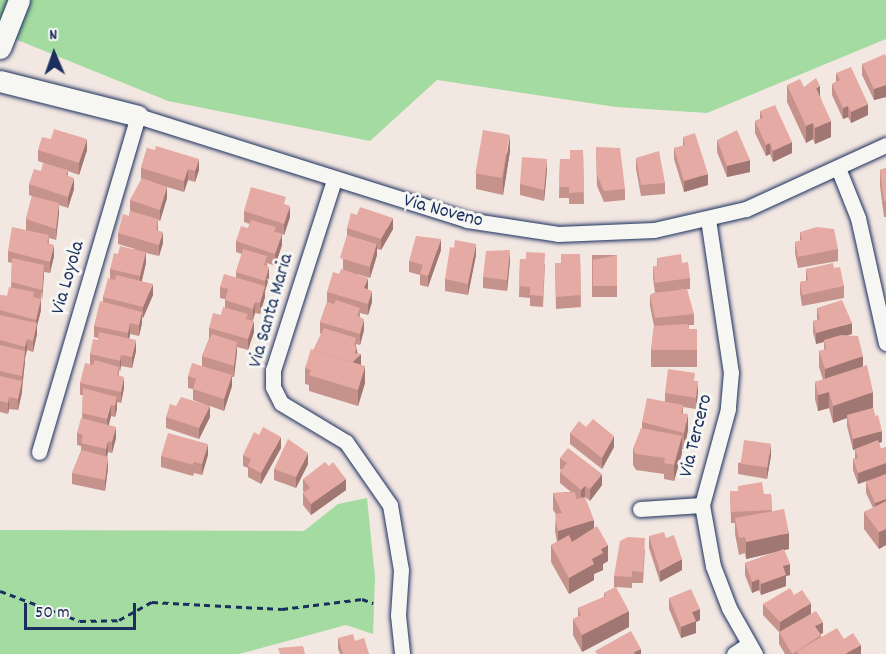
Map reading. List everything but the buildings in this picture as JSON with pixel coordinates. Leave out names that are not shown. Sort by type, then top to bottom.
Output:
[{"type":"street","points":[[0,48],[19,0]]},
{"type":"street","name":"Via Noveno","points":[[0,81],[138,116],[334,180],[467,220],[558,234],[654,230],[746,209],[886,145]]},
{"type":"street","name":"Via Loyola","points":[[39,452],[138,116]]},
{"type":"street","points":[[838,168],[858,218],[886,343]]},
{"type":"street","name":"Via Santa Maria","points":[[334,180],[273,370],[273,387],[281,403],[346,442],[390,505],[402,570],[398,615],[402,654]]},
{"type":"street","name":"Via Tercero","points":[[708,219],[731,372],[728,409],[702,505],[713,566],[752,649]]},
{"type":"street","points":[[640,509],[702,505]]},
{"type":"street","points":[[734,654],[752,649]]},
{"type":"path","points":[[0,591],[80,621],[119,620],[152,602],[282,609],[362,599],[373,603]]},
{"type":"green space","points":[[0,0],[886,0],[886,39],[707,113],[616,107],[437,80],[370,141],[168,101],[0,33]]},
{"type":"green space","points":[[367,498],[375,577],[373,634],[346,625],[239,654],[0,654],[0,530],[304,531],[338,504]]}]
